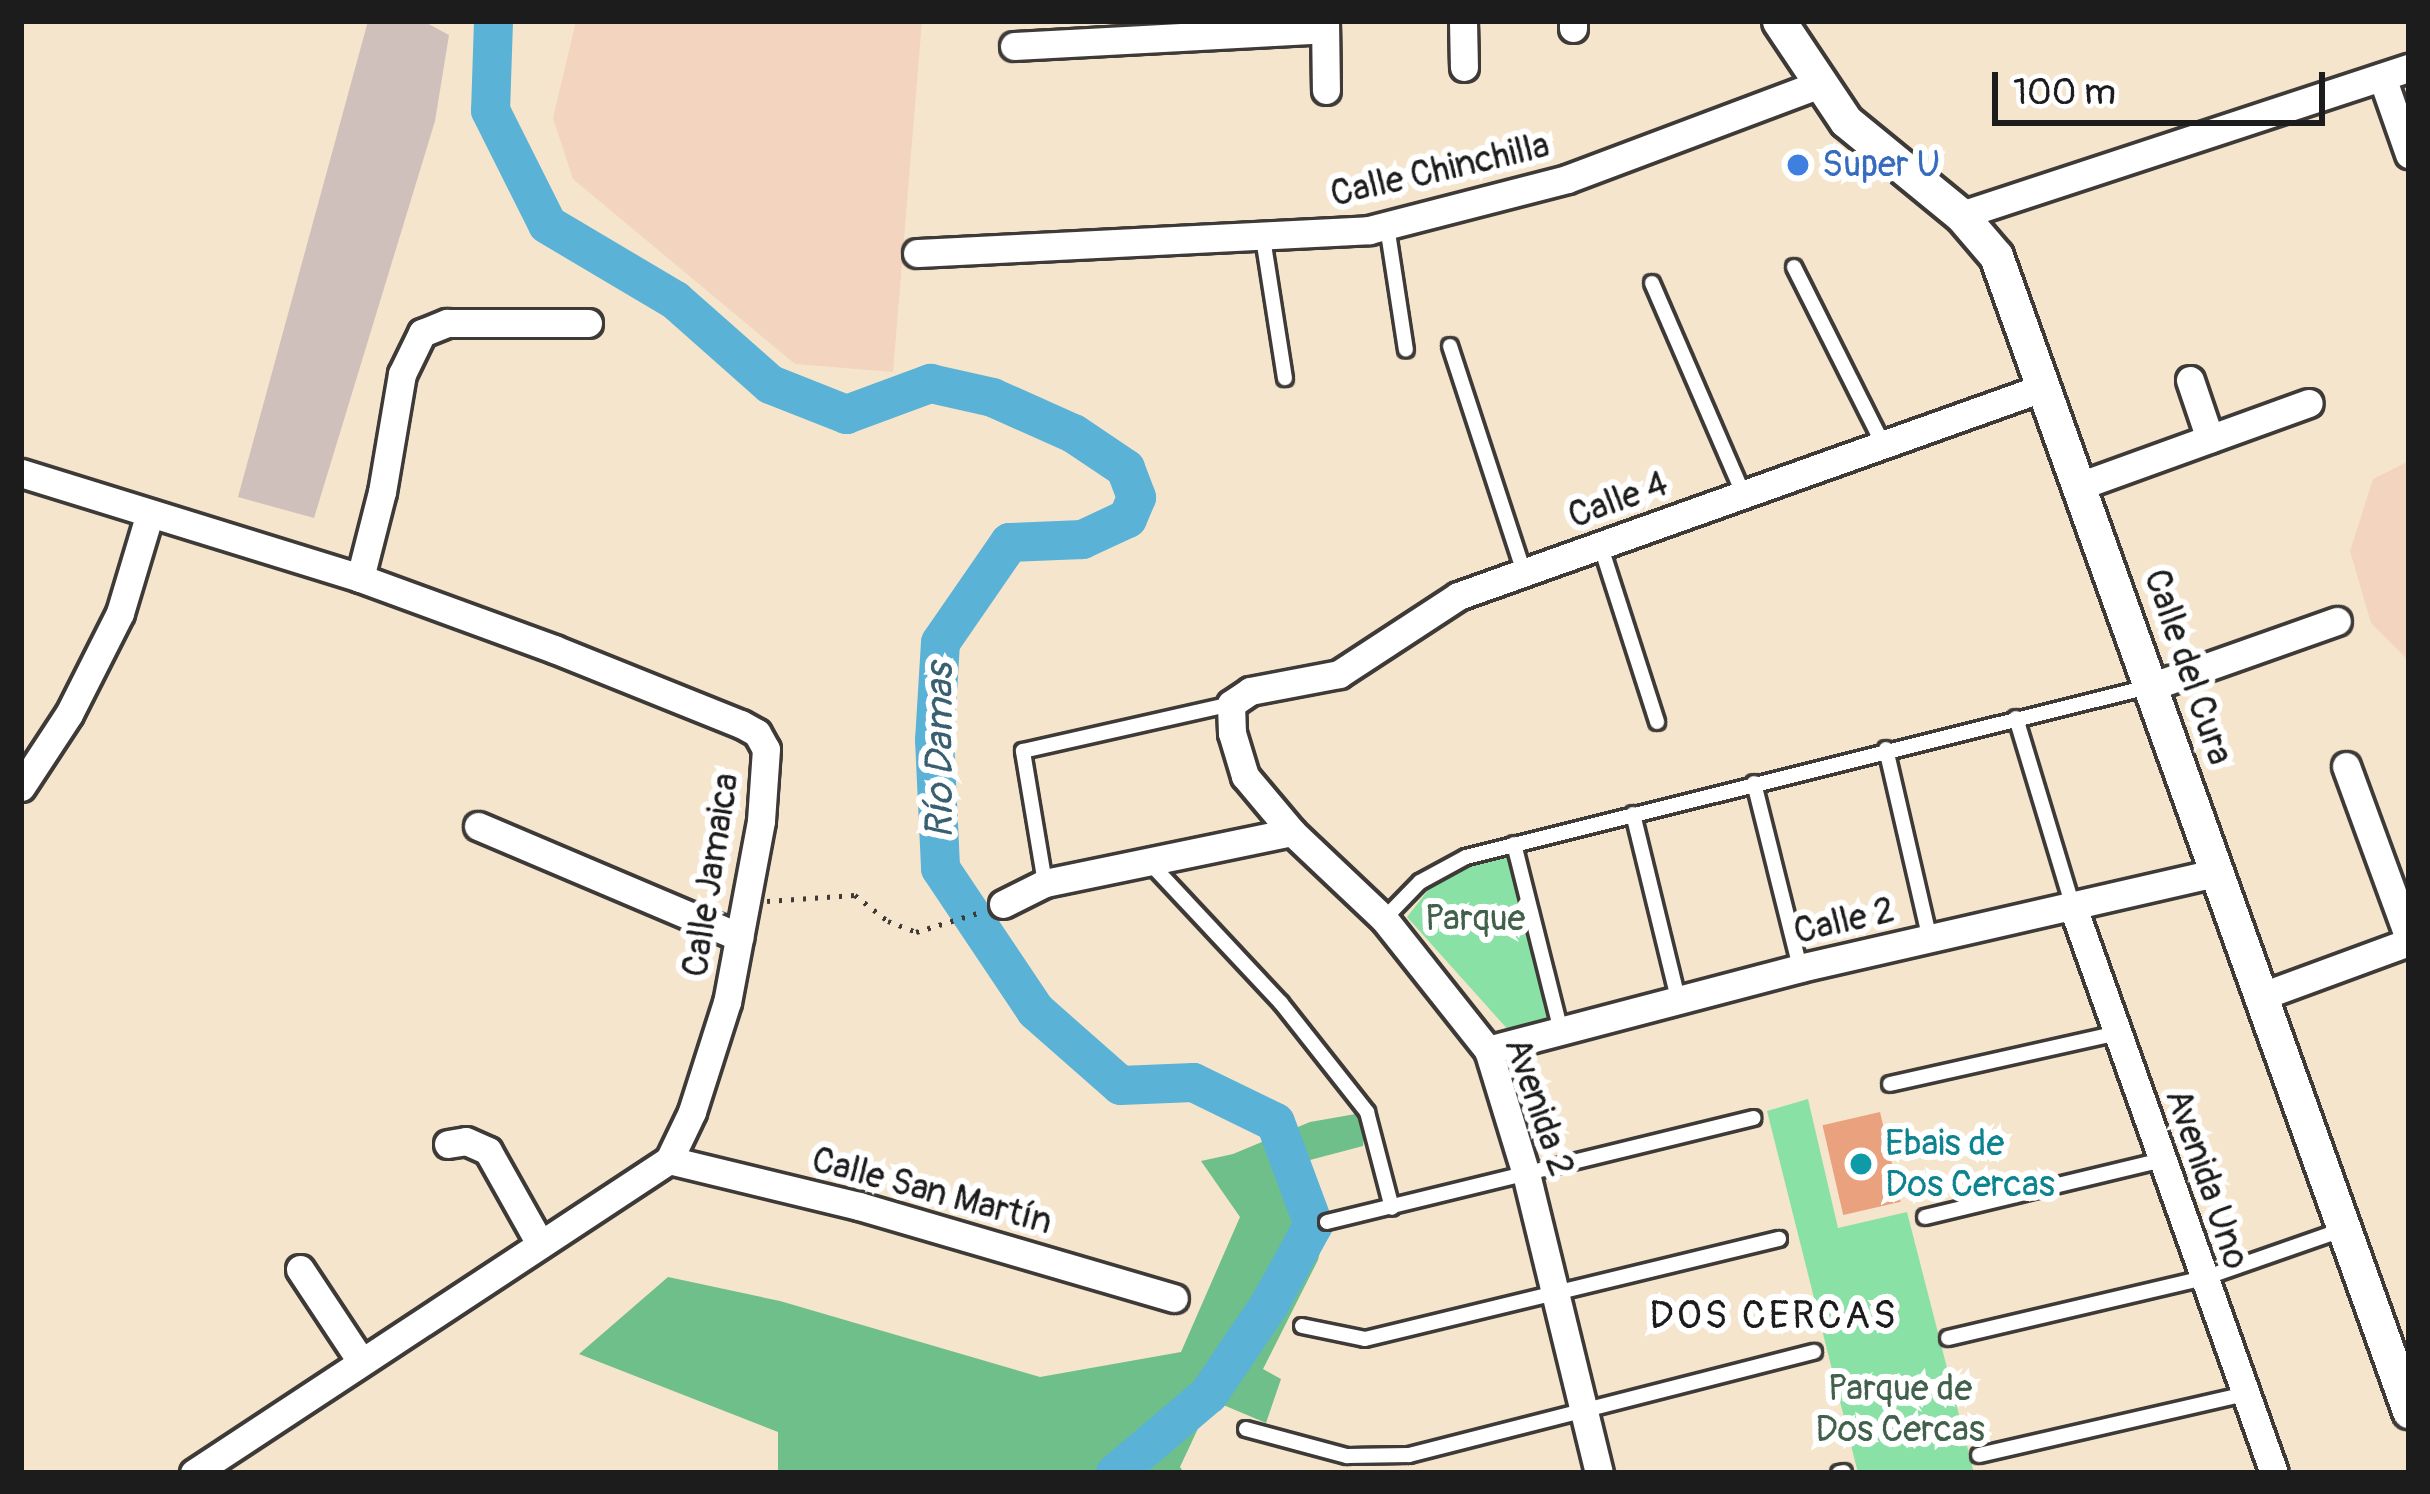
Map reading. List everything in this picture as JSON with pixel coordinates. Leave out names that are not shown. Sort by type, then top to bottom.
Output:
[{"type":"street","points":[[1462,21],[1464,67]]},
{"type":"street","name":"Calle del Cura","points":[[1780,21],[1820,84],[1874,148],[1960,215],[1996,256],[2082,485],[2409,1411]]},
{"type":"street","points":[[1014,46],[1325,25],[1326,90]]},
{"type":"street","points":[[1960,215],[2395,72],[2409,154]]},
{"type":"street","name":"Calle Chinchilla","points":[[916,253],[1263,238],[1387,226],[1567,178],[1820,84]]},
{"type":"street","points":[[360,578],[382,492],[403,374],[422,333],[447,323],[588,323]]},
{"type":"street","points":[[2189,380],[2210,439]]},
{"type":"street","name":"Calle 4","points":[[1231,704],[1250,691],[1340,674],[1458,596],[2045,387]]},
{"type":"street","points":[[2082,485],[2309,404]]},
{"type":"street","name":"Calle Jamaica","points":[[21,473],[360,578],[757,733],[766,749],[727,1002],[692,1112],[669,1160]]},
{"type":"street","points":[[21,787],[70,714],[120,613],[150,513]]},
{"type":"street","points":[[2153,686],[2337,621]]},
{"type":"street","name":"Avenida 2","points":[[1231,704],[1232,734],[1245,776],[1292,832],[1384,920],[1489,1050],[1526,1174],[1599,1473]]},
{"type":"street","points":[[2262,996],[2409,940],[2346,766]]},
{"type":"street","points":[[478,826],[739,937]]},
{"type":"street","points":[[1003,904],[1046,883],[1292,832]]},
{"type":"street","name":"Calle 2","points":[[1489,1050],[1560,1027],[1800,968],[2074,910],[2219,872]]},
{"type":"street","name":"Avenida Uno","points":[[2074,910],[2274,1473]]},
{"type":"street","points":[[448,1144],[466,1141],[488,1151],[539,1242]]},
{"type":"street","points":[[194,1473],[669,1160]]},
{"type":"street","name":"Calle San Martín","points":[[669,1160],[859,1206],[1174,1298]]},
{"type":"street","points":[[300,1268],[361,1361]]},
{"type":"lane","points":[[1387,226],[1406,350]]},
{"type":"lane","points":[[1263,238],[1285,378]]},
{"type":"lane","points":[[1795,267],[1882,442]]},
{"type":"lane","points":[[1652,283],[1743,493]]},
{"type":"lane","points":[[1450,346],[1524,572]]},
{"type":"lane","points":[[1600,544],[1657,722]]},
{"type":"lane","points":[[1384,920],[1420,882],[1466,856],[2153,686]]},
{"type":"lane","points":[[1046,883],[1023,751],[1231,704]]},
{"type":"lane","points":[[2016,718],[2074,910]]},
{"type":"lane","points":[[1886,749],[1930,939]]},
{"type":"lane","points":[[1754,783],[1800,968]]},
{"type":"lane","points":[[1633,814],[1678,998]]},
{"type":"lane","points":[[1514,844],[1560,1027]]},
{"type":"lane","points":[[1149,862],[1282,1003],[1367,1112],[1392,1208]]},
{"type":"lane","points":[[1890,1084],[2118,1034]]},
{"type":"lane","points":[[1328,1222],[1754,1118]]},
{"type":"lane","points":[[1925,1216],[2162,1160]]},
{"type":"lane","points":[[1948,1338],[2204,1278],[2345,1229]]},
{"type":"lane","points":[[1302,1326],[1365,1339],[1779,1239]]},
{"type":"lane","points":[[1246,1429],[1347,1456],[1409,1455],[1814,1352]]},
{"type":"lane","points":[[1979,1455],[2246,1394]]},
{"type":"path","points":[[746,899],[855,896],[888,921],[916,932],[1003,904]]},
{"type":"shaded area","points":[[368,21],[423,21],[449,35],[435,121],[314,518],[238,497]]},
{"type":"shaded area","points":[[576,21],[922,21],[893,372],[795,364],[573,179],[553,118]]},
{"type":"shaded area","points":[[2409,461],[2409,661],[2371,623],[2350,551],[2373,479]]},
{"type":"green space","name":"Parque","points":[[1510,853],[1552,1022],[1511,1033],[1407,917],[1429,889],[1454,872]]},
{"type":"green space","name":"Parque de Dos Cercas","points":[[1808,1099],[1838,1228],[1907,1212],[1974,1473],[1858,1473],[1767,1111]]},
{"type":"green space","points":[[1367,1112],[1363,1146],[1310,1160],[1327,1222],[1318,1260],[1263,1369],[1281,1379],[1266,1423],[1221,1404],[1202,1420],[1180,1467],[1184,1473],[778,1473],[778,1432],[579,1354],[668,1277],[780,1301],[1040,1377],[1181,1352],[1240,1217],[1201,1161],[1233,1154],[1310,1122]]},
{"type":"building","name":"Ebais de Dos Cercas","points":[[1880,1112],[1901,1202],[1843,1215],[1823,1125]]},
{"type":"waterway","name":"Río Damas","points":[[493,21],[490,110],[547,224],[675,300],[770,384],[846,414],[930,383],[992,397],[1073,433],[1125,468],[1136,497],[1127,518],[1082,539],[1009,542],[940,642],[934,739],[940,868],[1035,1010],[1120,1085],[1193,1082],[1275,1122],[1313,1224],[1269,1304],[1208,1394],[1115,1473]]},
{"type":"place","name":"Super U","points":[[1798,165]]},
{"type":"place","name":"Ebais de Dos Cercas","points":[[1861,1164]]},
{"type":"district","name":"DOS CERCAS","points":[[1774,1316]]}]
